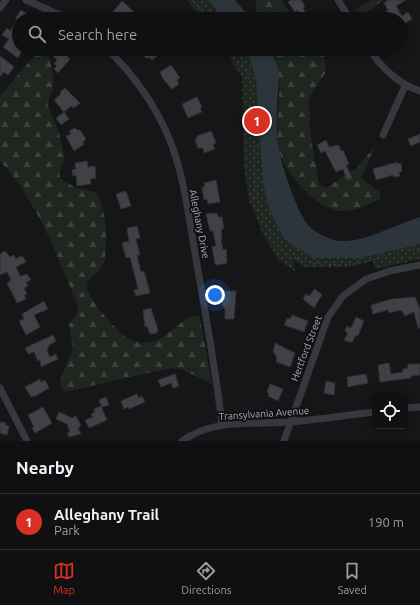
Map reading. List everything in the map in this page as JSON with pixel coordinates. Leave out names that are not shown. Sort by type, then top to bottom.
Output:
[{"type":"street","points":[[0,8],[6,0]]},
{"type":"street","points":[[26,0],[53,12]]},
{"type":"street","points":[[338,0],[346,12]]},
{"type":"street","name":"Alleghany Drive","points":[[114,56],[140,88],[159,116],[172,145],[188,215],[216,371],[222,424]]},
{"type":"street","points":[[374,56],[384,69],[406,86],[420,91]]},
{"type":"street","points":[[383,135],[406,86]]},
{"type":"street","name":"Hertford Street","points":[[284,441],[328,317],[343,296],[366,279],[390,271],[420,265]]},
{"type":"street","points":[[0,388],[27,441]]},
{"type":"street","points":[[408,408],[420,407]]},
{"type":"street","name":"Transylvania Avenue","points":[[182,441],[196,432],[222,424],[290,422],[372,412]]},
{"type":"path","points":[[192,0],[203,12]]},
{"type":"path","points":[[240,56],[248,73],[252,91],[253,153],[260,214],[275,239],[288,255],[313,263],[360,264],[410,249],[420,249]]},
{"type":"green space","points":[[187,0],[222,0],[231,12],[196,12]]},
{"type":"green space","points":[[256,0],[281,0],[290,12],[256,12]]},
{"type":"green space","points":[[370,0],[383,0],[365,12],[355,12],[355,10]]},
{"type":"green space","points":[[34,56],[48,56],[52,72],[53,89],[48,105],[58,130],[64,157],[60,178],[78,188],[94,192],[100,200],[104,214],[106,244],[104,261],[102,267],[89,280],[87,286],[88,292],[98,308],[113,325],[121,333],[133,341],[145,343],[155,341],[185,320],[192,317],[200,317],[212,384],[181,369],[171,368],[65,392],[62,390],[60,380],[73,348],[69,325],[77,313],[78,306],[45,229],[25,193],[0,161],[0,96]]},
{"type":"green space","points":[[229,56],[258,56],[274,164],[307,239],[346,248],[420,228],[420,259],[375,269],[373,261],[348,267],[305,267],[293,260],[295,271],[279,261],[262,232],[249,200],[244,167],[242,78]]},
{"type":"green space","points":[[274,56],[324,56],[326,72],[309,98],[310,132],[319,184],[326,188],[357,168],[376,145],[361,178],[381,193],[380,199],[355,209],[339,211],[330,209],[312,197],[294,179],[282,160],[277,138],[279,85],[276,60]]},
{"type":"shaded area","points":[[209,0],[235,0],[245,12],[218,12]]},
{"type":"shaded area","points":[[249,56],[273,56],[279,74],[277,132],[279,150],[283,168],[295,202],[309,226],[319,234],[329,238],[338,241],[351,241],[371,236],[420,217],[420,244],[361,258],[313,258],[284,239],[269,209],[263,181],[256,80]]},
{"type":"building","points":[[291,0],[301,0],[305,6],[303,8],[305,12],[298,12],[297,10],[295,12],[288,2]]},
{"type":"building","points":[[388,0],[406,0],[396,6],[400,12],[386,12],[388,10],[384,3]]},
{"type":"building","points":[[122,1],[134,12],[113,12]]},
{"type":"building","points":[[408,12],[412,19],[408,22]]},
{"type":"building","points":[[7,28],[10,31],[12,28],[12,54],[3,47],[9,39],[2,35]]},
{"type":"building","points":[[0,56],[14,67],[8,75],[4,72],[0,77]]},
{"type":"building","points":[[53,56],[67,56],[70,59],[58,73],[54,69],[57,66],[54,64],[57,60]]},
{"type":"building","points":[[144,56],[157,56],[152,60],[149,57],[147,59]]},
{"type":"building","points":[[171,65],[180,78],[177,80],[179,84],[172,89],[163,79],[160,72]]},
{"type":"building","points":[[65,88],[80,103],[74,108],[71,106],[64,112],[54,100]]},
{"type":"building","points":[[197,97],[202,107],[200,108],[202,112],[188,118],[182,104]]},
{"type":"building","points":[[64,112],[69,119],[61,125],[56,118]]},
{"type":"building","points":[[75,128],[80,130],[86,139],[83,142],[84,144],[74,151],[66,136],[71,134],[69,131]]},
{"type":"building","points":[[211,131],[216,143],[213,144],[215,149],[204,153],[203,148],[198,148],[195,139],[197,136]]},
{"type":"building","points":[[420,134],[420,142],[411,146],[408,139]]},
{"type":"building","points":[[326,140],[329,147],[339,145],[341,151],[343,150],[349,164],[346,165],[352,178],[347,180],[343,169],[336,172],[325,151],[321,153],[317,145]]},
{"type":"building","points":[[87,161],[88,167],[95,166],[96,178],[90,179],[91,184],[77,186],[76,175],[73,176],[72,170],[76,169],[75,163]]},
{"type":"building","points":[[397,162],[397,164],[401,163],[402,171],[399,172],[400,176],[394,177],[393,175],[376,180],[373,169]]},
{"type":"building","points":[[216,180],[220,202],[208,204],[207,199],[204,200],[202,187],[205,187],[204,183]]},
{"type":"building","points":[[126,191],[131,206],[121,209],[116,194]]},
{"type":"building","points":[[217,213],[218,217],[222,217],[224,229],[221,229],[221,239],[223,250],[226,249],[227,263],[217,265],[215,264],[212,247],[216,246],[213,231],[210,231],[206,214]]},
{"type":"building","points":[[137,226],[140,238],[136,239],[140,255],[137,255],[141,272],[144,271],[150,293],[136,296],[134,290],[138,289],[130,257],[126,258],[122,243],[129,241],[127,228]]},
{"type":"building","points":[[5,251],[10,257],[14,255],[16,259],[21,256],[23,257],[26,262],[16,267],[20,276],[27,274],[31,280],[26,282],[28,286],[24,288],[27,294],[24,295],[26,299],[17,303],[7,283],[11,280],[7,272],[0,275],[0,254]]},
{"type":"building","points":[[315,289],[322,295],[314,308],[303,299],[306,294],[309,296]]},
{"type":"building","points":[[222,291],[236,291],[234,319],[225,319],[225,310],[222,305]]},
{"type":"building","points":[[415,297],[420,309],[420,328],[418,328],[414,312],[405,316],[401,310],[389,313],[388,310],[373,314],[371,305],[392,299]]},
{"type":"building","points":[[44,301],[48,309],[34,315],[40,327],[26,335],[19,321],[24,319],[22,314]]},
{"type":"building","points":[[151,308],[158,330],[157,333],[150,334],[147,326],[145,327],[143,310]]},
{"type":"building","points":[[292,315],[308,321],[304,332],[284,325],[287,318],[290,319]]},
{"type":"building","points":[[356,317],[364,321],[358,336],[356,335],[352,342],[349,342],[344,340],[348,333],[345,331],[347,326],[351,328]]},
{"type":"building","points":[[53,335],[56,341],[49,345],[47,351],[50,357],[56,354],[58,359],[41,367],[40,360],[38,361],[34,352],[28,354],[25,348]]},
{"type":"building","points":[[275,343],[295,353],[290,367],[276,362],[277,358],[273,351]]},
{"type":"building","points":[[389,363],[391,374],[403,372],[403,369],[408,368],[408,364],[420,364],[420,375],[411,376],[411,378],[380,382],[378,365]]},
{"type":"building","points":[[175,374],[179,386],[173,388],[171,383],[161,387],[158,380]]},
{"type":"building","points":[[366,374],[368,383],[348,387],[347,377]]},
{"type":"building","points":[[40,379],[41,382],[45,380],[49,388],[34,397],[31,397],[25,387]]},
{"type":"building","points":[[326,381],[335,383],[334,395],[324,393]]},
{"type":"building","points":[[270,384],[283,389],[278,401],[268,396],[269,393],[267,392]]},
{"type":"building","points":[[137,394],[139,398],[142,396],[145,402],[129,409],[128,407],[124,409],[121,401]]},
{"type":"building","points":[[106,397],[109,405],[102,407],[99,400]]},
{"type":"building","points":[[101,406],[107,420],[89,428],[85,420],[93,417],[91,414],[95,412],[94,409]]},
{"type":"building","points":[[43,407],[52,423],[35,433],[32,428],[34,427],[28,415]]},
{"type":"building","points":[[59,412],[72,418],[76,416],[81,426],[78,428],[81,434],[69,437],[67,433],[70,432],[67,424],[56,419]]},
{"type":"building","points":[[0,422],[6,423],[5,425],[9,426],[7,435],[0,433]]},
{"type":"place","name":"Alleghany Trail","points":[[257,121]]}]
